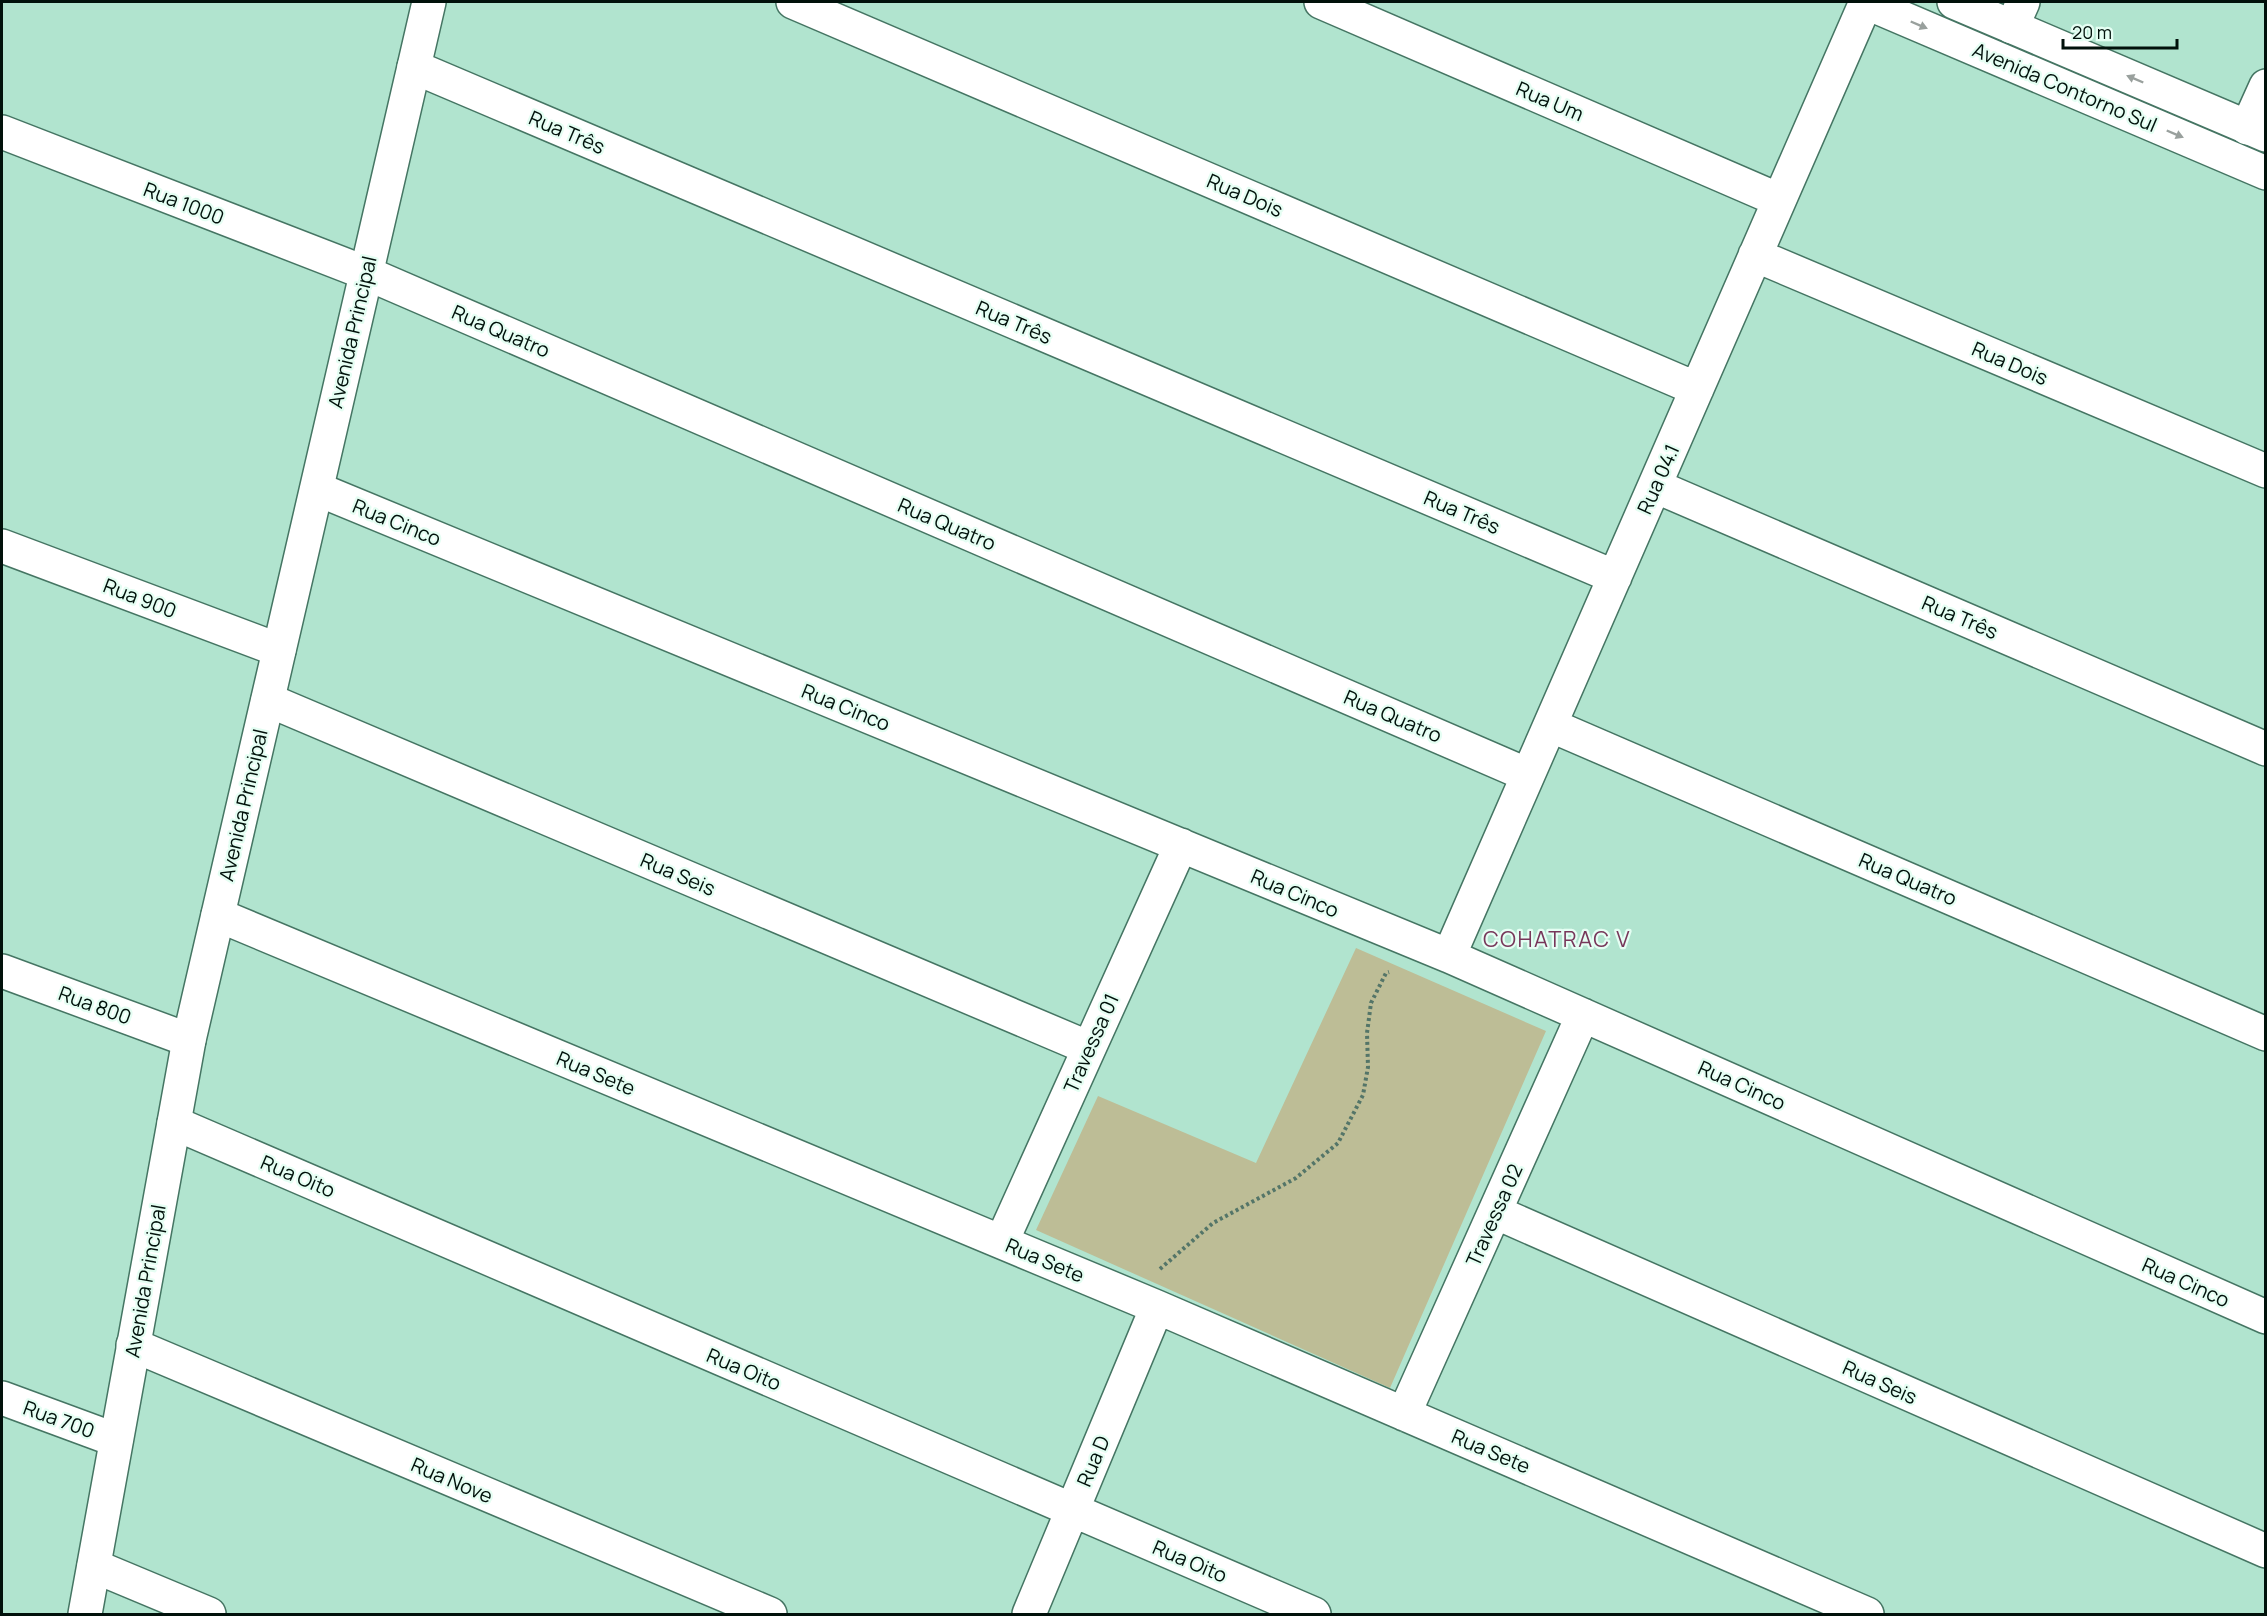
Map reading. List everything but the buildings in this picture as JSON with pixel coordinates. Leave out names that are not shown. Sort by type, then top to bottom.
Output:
[{"type":"street","name":"Avenida Principal","points":[[85,1614],[189,1040],[429,2]]},
{"type":"street","name":"Rua Dois","points":[[793,2],[1697,388]]},
{"type":"street","name":"Rua Um","points":[[1321,2],[1779,200]]},
{"type":"street","name":"Rua 04.1","points":[[1449,956],[1866,2]]},
{"type":"street","name":"Avenida Contorno Sul","points":[[1866,2],[2265,173]]},
{"type":"street","name":"Avenida Contorno Sul","points":[[1954,2],[2018,14],[2256,131]]},
{"type":"street","name":"Rua Três","points":[[414,67],[1615,577]]},
{"type":"street","points":[[2256,131],[2265,87]]},
{"type":"street","name":"Rua 1000","points":[[2,132],[366,273]]},
{"type":"street","name":"Rua Dois","points":[[1755,255],[2265,471]]},
{"type":"street","name":"Rua Quatro","points":[[366,273],[1528,775]]},
{"type":"street","name":"Rua Três","points":[[1654,486],[2265,749]]},
{"type":"street","name":"Rua Cinco","points":[[316,489],[1449,956],[2265,1317]]},
{"type":"street","name":"Rua 900","points":[[2,546],[279,650]]},
{"type":"street","name":"Rua Seis","points":[[268,700],[1089,1048]]},
{"type":"street","name":"Rua Quatro","points":[[1550,725],[2265,1034]]},
{"type":"street","name":"Travessa 01","points":[[1002,1241],[1181,845]]},
{"type":"street","name":"Rua Sete","points":[[218,915],[1144,1301],[1867,1614]]},
{"type":"street","name":"Rua 800","points":[[2,971],[189,1040]]},
{"type":"street","name":"Travessa 02","points":[[1404,1414],[1583,1015]]},
{"type":"street","name":"Rua Oito","points":[[174,1123],[1314,1614]]},
{"type":"street","name":"Rua Seis","points":[[1495,1212],[2265,1551]]},
{"type":"street","name":"Rua D","points":[[1029,1614],[1072,1510],[1144,1301]]},
{"type":"street","name":"Rua Nove","points":[[133,1345],[770,1614]]},
{"type":"street","name":"Rua 700","points":[[2,1398],[116,1440]]},
{"type":"street","points":[[94,1566],[209,1614]]},
{"type":"path","points":[[1144,1301],[1213,1224],[1296,1178],[1338,1143],[1363,1095],[1368,1067],[1367,1033],[1371,1003],[1386,973],[1400,968],[1413,942]]},
{"type":"green space","points":[[1356,948],[1546,1031],[1390,1388],[1036,1230],[1098,1096],[1256,1163]]},
{"type":"district","name":"COHATRAC V","points":[[1557,939]]}]
